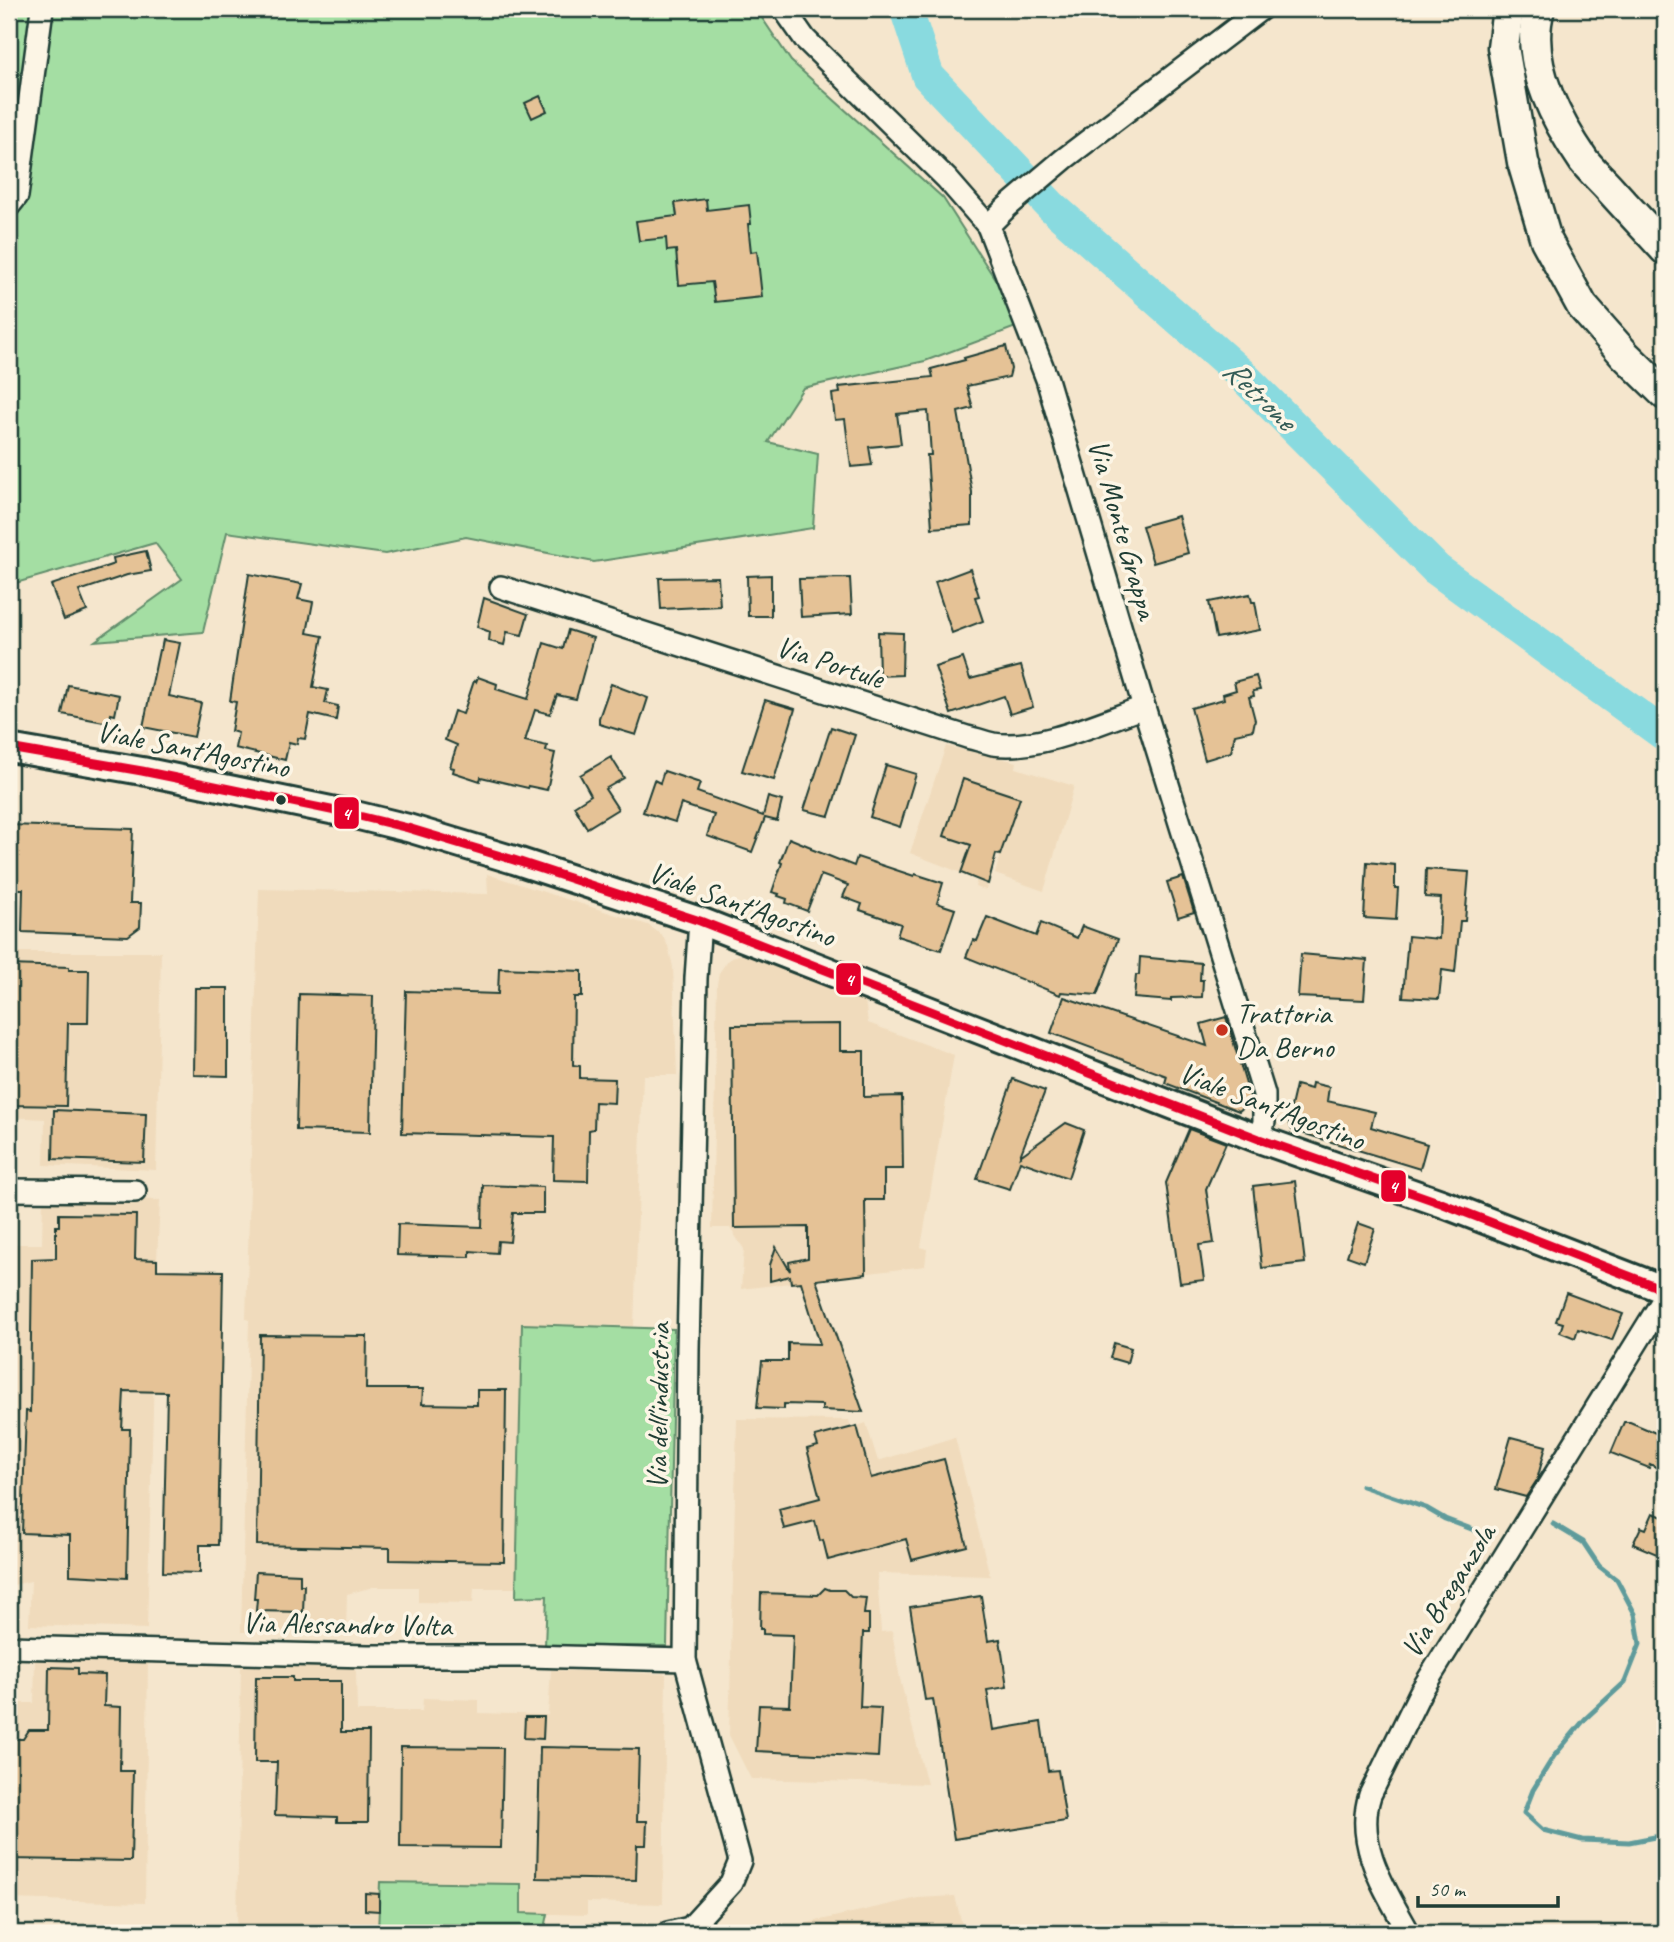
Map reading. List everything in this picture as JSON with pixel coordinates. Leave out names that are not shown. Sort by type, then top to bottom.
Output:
[{"type":"highway","points":[[1508,9],[1503,47],[1524,162],[1546,240],[1582,306],[1625,355],[1665,394]]},
{"type":"highway","points":[[1539,9],[1536,55],[1540,73],[1560,121],[1586,162],[1665,249]]},
{"type":"main road","name":"Viale Sant'Agostino","points":[[9,748],[142,771],[355,815],[527,864],[701,921],[1259,1139],[1441,1203],[1665,1290]]},
{"type":"street","points":[[9,206],[17,196],[42,9]]},
{"type":"street","name":"Via Monte Grappa","points":[[785,9],[805,39],[947,179],[988,226],[1047,379],[1144,707],[1264,1094],[1264,1122],[1259,1139]]},
{"type":"street","points":[[988,226],[1064,159],[1261,9]]},
{"type":"street","name":"Via Portule","points":[[501,587],[995,744],[1018,745],[1054,738],[1144,707]]},
{"type":"street","name":"Via dell'industria","points":[[668,1933],[690,1928],[731,1883],[740,1861],[685,1660],[696,978],[701,921]]},
{"type":"street","points":[[9,1190],[135,1191]]},
{"type":"street","name":"Via Breganzola","points":[[1409,1933],[1378,1876],[1368,1845],[1365,1810],[1370,1795],[1420,1693],[1665,1297]]},
{"type":"street","name":"Via Alessandro Volta","points":[[9,1647],[685,1660]]},
{"type":"shaded area","points":[[946,746],[1017,762],[1016,768],[1074,786],[1044,891],[995,874],[1000,856],[997,854],[986,890],[975,887],[977,879],[910,853]]},
{"type":"shaded area","points":[[487,874],[648,925],[662,935],[668,946],[673,967],[677,1075],[643,1075],[634,1326],[522,1324],[516,1588],[474,1588],[473,1603],[418,1602],[418,1587],[373,1587],[347,1594],[346,1632],[241,1632],[249,1320],[246,1319],[259,889],[488,894]]},
{"type":"shaded area","points":[[9,952],[161,952],[156,1170],[44,1165],[45,1119],[9,1117]]},
{"type":"shaded area","points":[[747,954],[865,1000],[868,1023],[954,1055],[921,1247],[927,1249],[925,1266],[741,1289],[744,1249],[730,1228],[712,1228],[717,984],[719,973],[728,960]]},
{"type":"shaded area","points":[[43,1197],[160,1200],[147,1629],[29,1625],[31,1581],[9,1586],[9,1244],[42,1244]]},
{"type":"shaded area","points":[[737,1419],[849,1420],[851,1428],[866,1423],[878,1461],[955,1437],[990,1576],[877,1573],[881,1632],[892,1631],[900,1679],[927,1784],[751,1779],[729,1735]]},
{"type":"shaded area","points":[[35,1659],[148,1660],[145,1903],[9,1899],[9,1703],[34,1703]]},
{"type":"shaded area","points":[[241,1663],[353,1664],[356,1672],[357,1711],[422,1711],[423,1698],[479,1700],[479,1713],[548,1715],[551,1670],[666,1674],[663,1904],[587,1902],[587,1915],[521,1913],[521,1885],[380,1883],[378,1933],[237,1933]]},
{"type":"shaded area","points":[[955,1896],[964,1933],[763,1933],[918,1898]]},
{"type":"green space","points":[[9,9],[756,9],[791,61],[943,198],[1024,324],[925,361],[803,388],[768,442],[818,454],[813,528],[594,562],[466,537],[385,554],[227,532],[203,632],[95,641],[182,579],[155,543],[9,585]]},
{"type":"green space","points":[[522,1324],[674,1329],[667,1646],[545,1646],[547,1596],[516,1597]]},
{"type":"green space","points":[[380,1882],[521,1884],[521,1913],[548,1914],[544,1933],[378,1933]]},
{"type":"building","points":[[540,96],[547,111],[532,118],[525,103]]},
{"type":"building","points":[[706,199],[707,210],[749,205],[751,252],[757,251],[762,297],[715,302],[712,282],[679,285],[676,250],[667,251],[666,238],[639,241],[636,221],[677,216],[675,203]]},
{"type":"building","points":[[1006,346],[1011,369],[1009,377],[967,386],[973,408],[958,412],[972,492],[972,525],[932,528],[927,455],[931,455],[928,411],[897,414],[901,444],[869,447],[872,465],[851,467],[845,419],[835,420],[832,394],[840,393],[839,387],[933,377],[931,369]]},
{"type":"building","points":[[1178,516],[1188,553],[1153,563],[1142,526]]},
{"type":"building","points":[[146,551],[151,571],[127,575],[79,591],[87,611],[64,620],[51,585],[114,564],[113,558]]},
{"type":"building","points":[[970,569],[979,596],[975,597],[983,621],[952,633],[935,582]]},
{"type":"building","points":[[249,574],[302,584],[298,599],[313,602],[307,633],[323,636],[313,687],[328,690],[325,703],[338,706],[336,720],[310,714],[305,739],[298,738],[297,744],[289,742],[285,760],[235,748],[238,733],[231,731],[236,702],[230,701]]},
{"type":"building","points":[[771,575],[771,616],[748,616],[747,576]]},
{"type":"building","points":[[718,577],[720,606],[661,609],[659,578]]},
{"type":"building","points":[[850,578],[852,614],[801,617],[799,579]]},
{"type":"building","points":[[1250,594],[1252,602],[1255,602],[1260,630],[1216,638],[1209,602]]},
{"type":"building","points":[[484,598],[528,614],[522,635],[507,632],[504,645],[489,641],[490,632],[477,627]]},
{"type":"building","points":[[568,630],[593,638],[576,699],[557,695],[550,714],[535,710],[525,741],[547,746],[546,751],[555,753],[547,790],[481,777],[480,781],[453,772],[454,768],[450,767],[457,745],[445,740],[454,711],[463,714],[474,681],[476,682],[478,677],[497,684],[496,689],[528,699],[544,643],[563,649]]},
{"type":"building","points":[[878,632],[903,633],[902,675],[879,676]]},
{"type":"building","points":[[163,640],[180,643],[169,696],[201,703],[194,737],[143,727]]},
{"type":"building","points":[[963,658],[970,679],[1021,666],[1033,707],[1010,714],[1004,696],[951,714],[935,667]]},
{"type":"building","points":[[1256,676],[1260,690],[1253,691],[1254,696],[1249,697],[1255,720],[1253,730],[1235,734],[1231,752],[1205,760],[1191,708],[1224,699],[1223,694],[1236,690],[1234,682]]},
{"type":"building","points":[[611,684],[648,698],[636,735],[599,724]]},
{"type":"building","points":[[68,685],[119,695],[115,715],[111,714],[109,723],[62,714]]},
{"type":"building","points":[[765,700],[795,709],[774,780],[742,771]]},
{"type":"building","points":[[831,727],[855,735],[829,816],[804,810]]},
{"type":"building","points":[[611,757],[624,778],[605,789],[618,809],[587,828],[574,806],[591,795],[580,775]]},
{"type":"building","points":[[886,765],[916,774],[900,827],[870,817]]},
{"type":"building","points":[[664,771],[700,783],[697,792],[763,816],[768,797],[782,801],[777,821],[765,818],[752,852],[707,836],[714,815],[681,804],[675,822],[643,812],[654,780],[660,783]]},
{"type":"building","points":[[963,779],[1020,798],[1000,855],[996,854],[988,884],[961,873],[971,845],[944,836]]},
{"type":"building","points":[[9,825],[133,829],[130,903],[141,903],[140,927],[128,936],[22,932],[23,889],[9,889]]},
{"type":"building","points":[[789,838],[854,866],[857,857],[943,883],[937,903],[955,909],[941,950],[897,936],[901,924],[860,910],[862,904],[843,897],[848,885],[821,875],[807,911],[786,903],[787,899],[772,892]]},
{"type":"building","points":[[1367,862],[1395,865],[1395,888],[1398,888],[1396,920],[1364,918]]},
{"type":"building","points":[[1426,869],[1469,872],[1465,921],[1460,921],[1455,972],[1442,970],[1439,999],[1403,997],[1408,936],[1439,939],[1441,898],[1425,897]]},
{"type":"building","points":[[1183,877],[1194,912],[1178,917],[1167,882]]},
{"type":"building","points":[[987,917],[1036,936],[1041,923],[1077,938],[1082,926],[1118,939],[1097,995],[1061,992],[1060,995],[966,957],[973,940],[977,941]]},
{"type":"building","points":[[1301,954],[1367,960],[1364,1000],[1298,997]]},
{"type":"building","points":[[1140,957],[1201,963],[1202,997],[1171,998],[1171,1001],[1134,998]]},
{"type":"building","points":[[9,965],[89,970],[88,1023],[68,1023],[66,1106],[9,1105]]},
{"type":"building","points":[[499,968],[582,971],[582,997],[574,997],[573,1065],[580,1066],[580,1078],[615,1079],[614,1103],[595,1102],[594,1129],[589,1130],[588,1181],[553,1180],[554,1137],[402,1133],[406,991],[498,994]]},
{"type":"building","points":[[195,988],[228,988],[228,1076],[194,1075]]},
{"type":"building","points":[[299,994],[373,996],[370,1132],[296,1130]]},
{"type":"building","points":[[1064,997],[1207,1046],[1201,1024],[1226,1017],[1251,1101],[1239,1111],[1165,1083],[1167,1076],[1051,1033]]},
{"type":"building","points":[[840,1024],[840,1051],[864,1051],[864,1097],[902,1096],[903,1169],[884,1169],[884,1200],[865,1200],[866,1274],[816,1280],[863,1412],[822,1410],[822,1405],[784,1404],[784,1409],[757,1408],[762,1361],[788,1361],[788,1343],[820,1344],[801,1282],[791,1283],[790,1276],[770,1281],[770,1265],[776,1247],[790,1271],[789,1262],[808,1258],[808,1227],[734,1228],[732,1025]]},
{"type":"building","points":[[1013,1079],[1045,1091],[1020,1156],[1066,1123],[1084,1130],[1068,1178],[1020,1161],[1010,1189],[977,1179]]},
{"type":"building","points":[[1312,1083],[1329,1087],[1327,1101],[1375,1112],[1371,1127],[1427,1144],[1420,1169],[1292,1130],[1288,1120],[1296,1085],[1311,1089]]},
{"type":"building","points":[[54,1110],[146,1114],[144,1162],[53,1159]]},
{"type":"building","points":[[1189,1129],[1226,1143],[1206,1189],[1214,1243],[1199,1245],[1204,1280],[1180,1283],[1166,1183]]},
{"type":"building","points":[[1295,1181],[1305,1263],[1262,1268],[1253,1186]]},
{"type":"building","points":[[483,1185],[543,1187],[543,1213],[513,1213],[510,1242],[498,1241],[497,1253],[470,1251],[470,1257],[397,1255],[398,1224],[482,1227]]},
{"type":"building","points":[[59,1214],[136,1215],[135,1259],[157,1260],[157,1270],[223,1271],[218,1545],[200,1545],[200,1573],[163,1572],[167,1392],[124,1391],[122,1429],[130,1429],[127,1578],[70,1575],[70,1535],[22,1533],[26,1411],[30,1412],[32,1259],[56,1258],[56,1226],[59,1226]]},
{"type":"building","points":[[1358,1223],[1375,1229],[1364,1262],[1347,1256]]},
{"type":"building","points":[[1566,1293],[1623,1314],[1612,1340],[1578,1329],[1575,1338],[1560,1332],[1563,1323],[1556,1321]]},
{"type":"building","points":[[260,1335],[367,1336],[366,1389],[423,1389],[422,1404],[477,1405],[477,1390],[506,1390],[504,1562],[390,1560],[390,1548],[257,1545]]},
{"type":"building","points":[[1114,1343],[1131,1348],[1127,1363],[1110,1358]]},
{"type":"building","points":[[1624,1422],[1665,1437],[1665,1472],[1650,1464],[1649,1468],[1611,1453]]},
{"type":"building","points":[[857,1426],[871,1478],[944,1459],[967,1546],[912,1560],[906,1539],[828,1560],[815,1521],[784,1529],[779,1509],[820,1498],[807,1449],[818,1446],[815,1437]]},
{"type":"building","points":[[1511,1437],[1546,1446],[1537,1480],[1526,1497],[1496,1489]]},
{"type":"building","points":[[1653,1513],[1665,1518],[1665,1554],[1660,1552],[1659,1555],[1633,1544],[1641,1527],[1646,1529]]},
{"type":"building","points":[[256,1572],[300,1574],[300,1585],[304,1585],[303,1612],[256,1611]]},
{"type":"building","points":[[825,1588],[844,1590],[851,1597],[866,1598],[864,1614],[869,1614],[869,1633],[863,1633],[860,1707],[881,1708],[878,1757],[756,1751],[759,1705],[790,1706],[793,1635],[763,1634],[763,1629],[760,1629],[761,1593],[818,1595]]},
{"type":"building","points":[[981,1596],[988,1641],[1000,1639],[1007,1687],[987,1690],[993,1730],[1041,1722],[1048,1771],[1058,1770],[1066,1821],[954,1839],[933,1699],[925,1700],[910,1607]]},
{"type":"building","points":[[49,1667],[78,1668],[78,1674],[105,1675],[104,1706],[121,1707],[120,1771],[133,1771],[131,1861],[9,1859],[9,1739],[23,1739],[29,1730],[48,1730]]},
{"type":"building","points":[[256,1677],[293,1677],[293,1681],[341,1681],[341,1732],[369,1732],[368,1822],[337,1822],[337,1817],[275,1815],[277,1762],[255,1762]]},
{"type":"building","points":[[525,1717],[544,1717],[543,1739],[524,1738]]},
{"type":"building","points":[[401,1747],[503,1748],[501,1848],[400,1847]]},
{"type":"building","points":[[540,1747],[639,1749],[637,1821],[647,1821],[646,1845],[637,1845],[636,1880],[537,1878]]},
{"type":"building","points":[[365,1893],[379,1894],[379,1911],[365,1910]]},
{"type":"waterway","name":"Retrone","points":[[906,9],[928,76],[1051,206],[1239,372],[1436,569],[1665,735]]},
{"type":"waterway","points":[[1362,1486],[1426,1508],[1445,1519],[1490,1536]]},
{"type":"waterway","points":[[1553,1524],[1583,1542],[1599,1566],[1617,1580],[1635,1614],[1640,1644],[1625,1682],[1585,1719],[1554,1756],[1533,1790],[1524,1813],[1543,1830],[1582,1840],[1629,1842],[1665,1835]]},
{"type":"transit line","name":"4","points":[[9,748],[142,771],[355,815],[514,860],[700,921],[1259,1139],[1441,1203],[1665,1290]]},
{"type":"place","name":"Trattoria Da Berno","points":[[1222,1030]]}]
